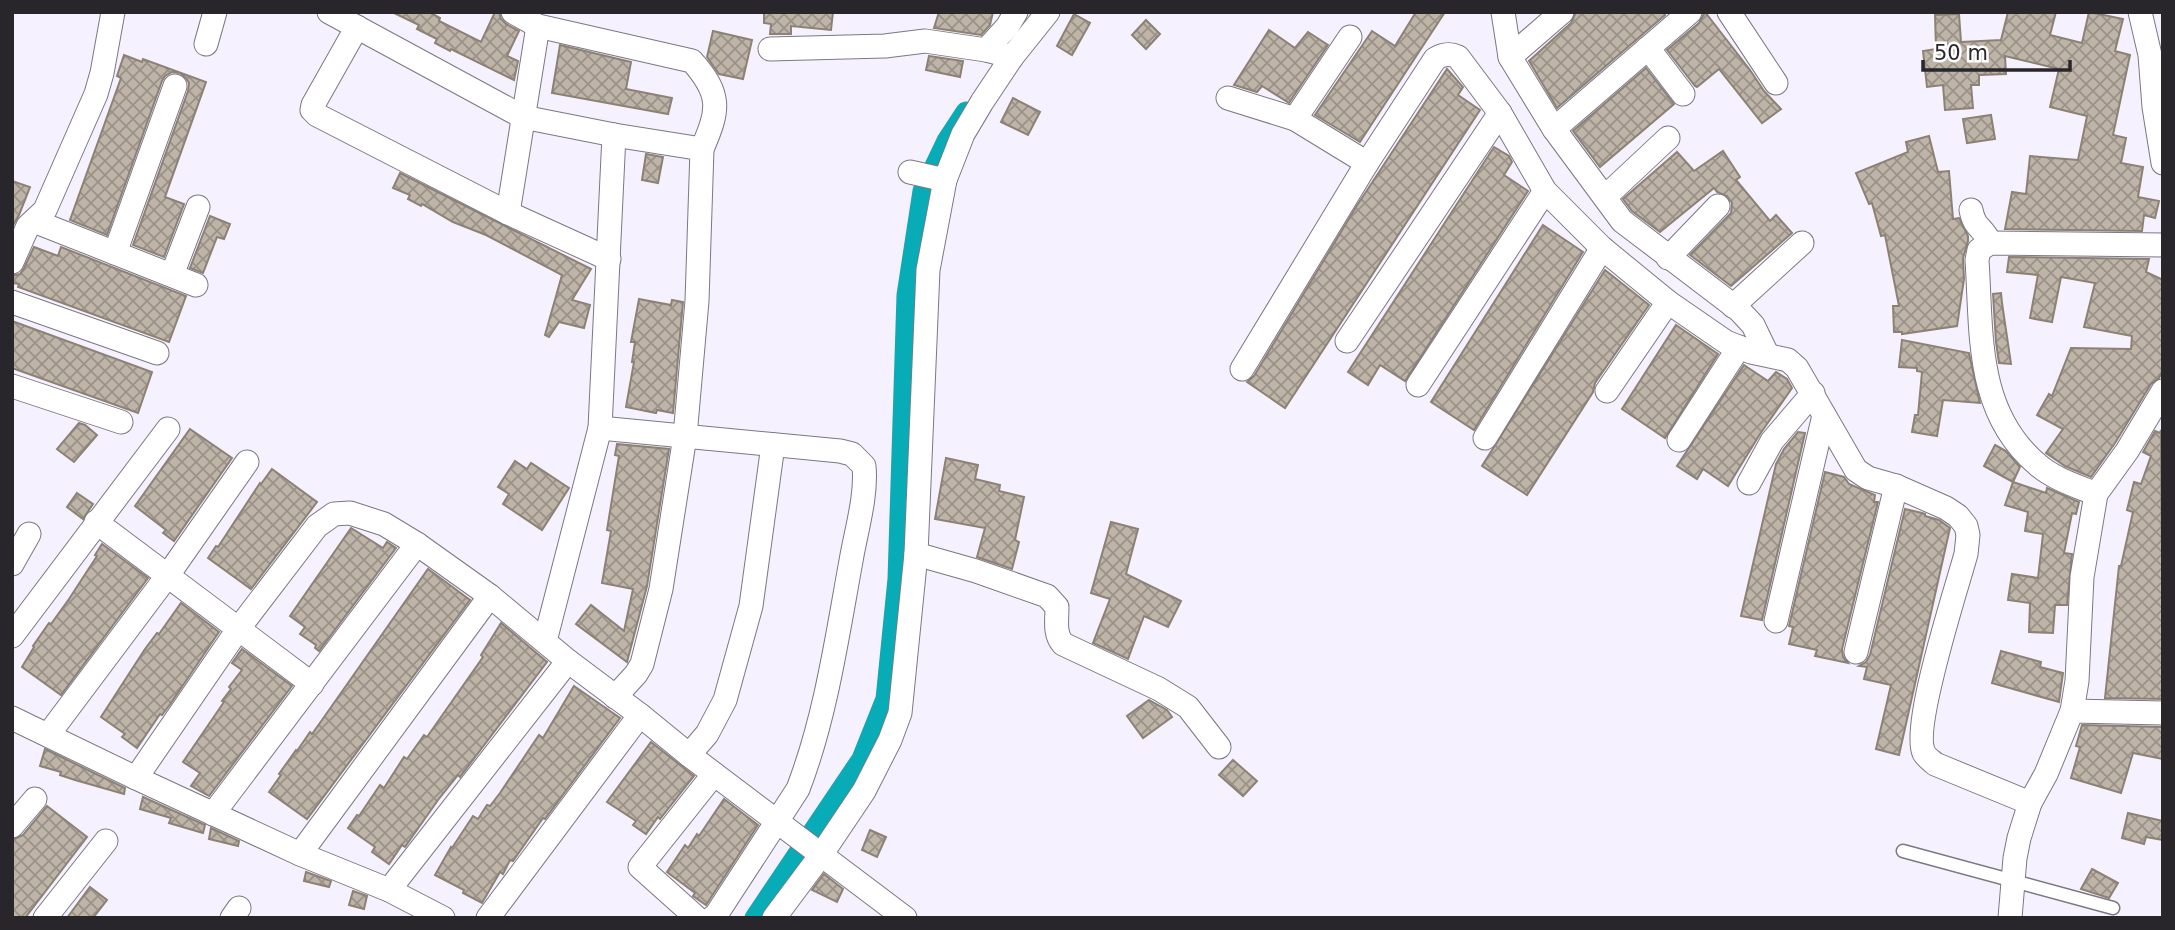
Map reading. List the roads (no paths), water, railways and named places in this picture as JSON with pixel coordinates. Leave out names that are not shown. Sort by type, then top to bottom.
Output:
[{"type":"street","points":[[12,262],[28,226],[45,211],[96,94],[113,12]]},
{"type":"street","points":[[206,44],[215,12]]},
{"type":"street","points":[[329,12],[523,117],[702,149]]},
{"type":"street","points":[[513,12],[538,26],[692,61],[710,85],[716,107],[713,125],[702,149],[697,301],[685,436],[661,589],[646,654],[636,674],[615,697]]},
{"type":"street","points":[[774,918],[817,852],[864,791],[890,740],[900,713],[916,554],[928,270],[929,177],[963,134],[982,102],[1007,27],[1016,12]]},
{"type":"street","points":[[1000,54],[1048,12]]},
{"type":"street","points":[[1503,12],[1510,57],[1553,129],[1622,221],[1733,306],[1753,325],[1767,354]]},
{"type":"street","points":[[1510,57],[1562,12]]},
{"type":"street","points":[[1553,129],[1690,12]]},
{"type":"street","points":[[1730,12],[1776,83]]},
{"type":"street","points":[[2140,12],[2156,55],[2154,107],[2163,163]]},
{"type":"street","points":[[508,213],[538,26]]},
{"type":"street","points":[[357,27],[313,105],[314,112],[322,119],[508,213],[609,259]]},
{"type":"street","points":[[1295,119],[1350,37]]},
{"type":"street","points":[[770,49],[885,46],[925,41],[1000,54]]},
{"type":"street","points":[[1648,48],[1683,94]]},
{"type":"street","points":[[1242,369],[1367,163],[1436,59],[1441,55],[1451,54],[1458,57],[1500,113],[1545,191],[1602,248],[1668,302],[1726,342],[1751,352],[1788,360],[1797,368],[1813,393],[1856,470],[1868,478],[1896,486],[1958,516],[1968,535],[1966,554],[1926,702],[1921,733],[1924,753],[1936,764],[2038,789]]},
{"type":"street","points":[[115,253],[175,86]]},
{"type":"street","points":[[1228,98],[1295,119],[1367,163]]},
{"type":"street","points":[[1347,341],[1500,113]]},
{"type":"street","points":[[545,641],[600,428],[614,135]]},
{"type":"street","points":[[1605,197],[1668,138]]},
{"type":"street","points":[[1418,385],[1545,191]]},
{"type":"street","points":[[1668,258],[1718,206]]},
{"type":"street","points":[[172,275],[198,208]]},
{"type":"street","points":[[1971,210],[1975,225],[1986,234],[1990,243]]},
{"type":"street","points":[[34,221],[196,285]]},
{"type":"street","points":[[1733,306],[1802,243]]},
{"type":"street","points":[[2096,494],[2054,476],[2039,466],[2016,443],[1994,405],[1985,371],[1977,260],[1979,250],[1990,243],[2163,245]]},
{"type":"street","points":[[1485,438],[1602,248]]},
{"type":"street","points":[[12,302],[157,353]]},
{"type":"street","points":[[1607,391],[1668,302]]},
{"type":"street","points":[[1679,440],[1739,347]]},
{"type":"street","points":[[12,386],[121,422]]},
{"type":"street","points":[[2010,918],[2012,880],[2019,838],[2073,711],[2082,577],[2096,494],[2127,451],[2163,390]]},
{"type":"street","points":[[1749,483],[1772,441],[1813,393]]},
{"type":"street","points":[[1776,621],[1824,415]]},
{"type":"street","points":[[600,428],[852,454],[861,461],[864,473],[860,509],[828,681],[813,742],[797,789],[780,824],[712,918]]},
{"type":"street","points":[[12,636],[168,429]]},
{"type":"street","points":[[689,755],[707,734],[724,700],[751,606],[773,445]]},
{"type":"street","points":[[48,735],[168,575],[247,462]]},
{"type":"street","points":[[1856,652],[1896,486]]},
{"type":"street","points":[[136,778],[239,628],[317,526],[339,512],[350,513],[384,524],[490,596],[689,755],[905,918]]},
{"type":"street","points":[[96,522],[312,684]]},
{"type":"street","points":[[12,564],[29,534]]},
{"type":"street","points":[[213,814],[417,544]]},
{"type":"street","points":[[916,554],[976,571],[1047,596],[1057,607],[1056,631],[1063,644],[1159,689],[1188,707],[1219,747]]},
{"type":"street","points":[[300,854],[490,596]]},
{"type":"street","points":[[389,890],[568,661]]},
{"type":"street","points":[[2073,711],[2163,713]]},
{"type":"street","points":[[488,918],[640,715]]},
{"type":"street","points":[[12,718],[300,854],[389,890],[443,918]]},
{"type":"street","points":[[697,918],[640,867],[714,774]]},
{"type":"street","points":[[12,826],[35,799]]},
{"type":"street","points":[[45,918],[106,841]]},
{"type":"lane","points":[[1903,851],[2113,908]]},
{"type":"waterway","points":[[755,918],[862,759],[886,699],[898,579],[907,295],[923,191],[947,141],[966,112]]}]
